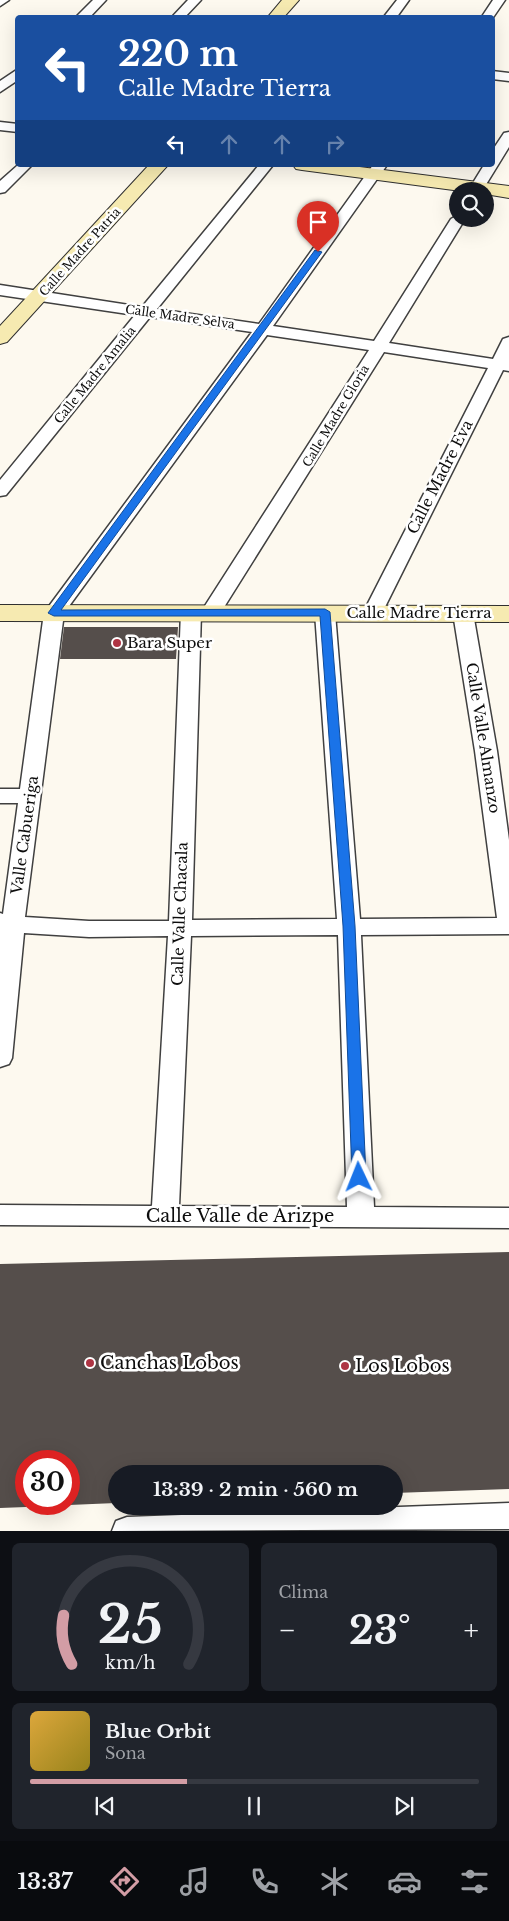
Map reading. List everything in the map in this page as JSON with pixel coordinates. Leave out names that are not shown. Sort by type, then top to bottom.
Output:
[{"type":"street","points":[[84,15],[100,0]]},
{"type":"street","points":[[180,15],[195,0]]},
{"type":"street","points":[[277,15],[291,0]]},
{"type":"street","points":[[295,15],[308,0]]},
{"type":"street","points":[[392,15],[404,0]]},
{"type":"street","points":[[489,15],[500,0]]},
{"type":"street","points":[[495,75],[509,77]]},
{"type":"street","points":[[0,88],[15,76]]},
{"type":"street","points":[[0,126],[15,128]]},
{"type":"street","points":[[495,159],[509,136]]},
{"type":"street","points":[[0,189],[23,167]]},
{"type":"street","name":"Calle Madre Patria","points":[[0,311],[9,291],[134,167]]},
{"type":"street","name":"Calle Madre Patria","points":[[0,338],[157,167]]},
{"type":"street","name":"Calle Madre Amalia","points":[[0,491],[264,167]]},
{"type":"street","points":[[332,167],[376,170],[449,185]]},
{"type":"street","points":[[480,182],[490,167]]},
{"type":"street","points":[[54,613],[263,329],[376,170]]},
{"type":"street","points":[[494,191],[509,192]]},
{"type":"street","name":"Calle Madre Gloria","points":[[201,612],[304,468],[453,227]]},
{"type":"street","name":"Calle Madre Selva","points":[[9,291],[503,366]]},
{"type":"street","name":"Calle Madre Eva","points":[[373,613],[503,366],[509,342]]},
{"type":"street","name":"Calle Valle Chacala","points":[[165,1216],[180,928],[201,612]]},
{"type":"street","points":[[325,612],[349,926],[361,1216]]},
{"type":"street","name":"Calle Madre Tierra","points":[[0,613],[325,612],[509,614]]},
{"type":"street","name":"Valle Cabueriga","points":[[0,1055],[6,921],[30,796],[54,613]]},
{"type":"street","name":"Calle Valle Almanzo","points":[[463,613],[486,751],[509,924]]},
{"type":"street","points":[[0,796],[30,796]]},
{"type":"street","points":[[6,921],[36,927],[71,928],[509,924]]},
{"type":"street","name":"Calle Valle de Arizpe","points":[[0,1214],[509,1218]]},
{"type":"street","points":[[127,1531],[287,1528],[509,1517]]},
{"type":"building","name":"Bara Super","points":[[64,627],[178,627],[176,659],[60,659]]},
{"type":"building","name":"Los Lobos","points":[[509,1252],[509,1489],[403,1493],[403,1465],[108,1465],[108,1503],[80,1505],[80,1450],[15,1450],[15,1507],[0,1508],[0,1264]]},
{"type":"place","name":"Bara Super","points":[[117,643]]},
{"type":"place","name":"Canchas Lobos","points":[[90,1363]]},
{"type":"place","name":"Los Lobos","points":[[345,1366]]},
{"type":"route","points":[[318,252],[54,613],[325,612],[349,926],[359,1177]]}]
